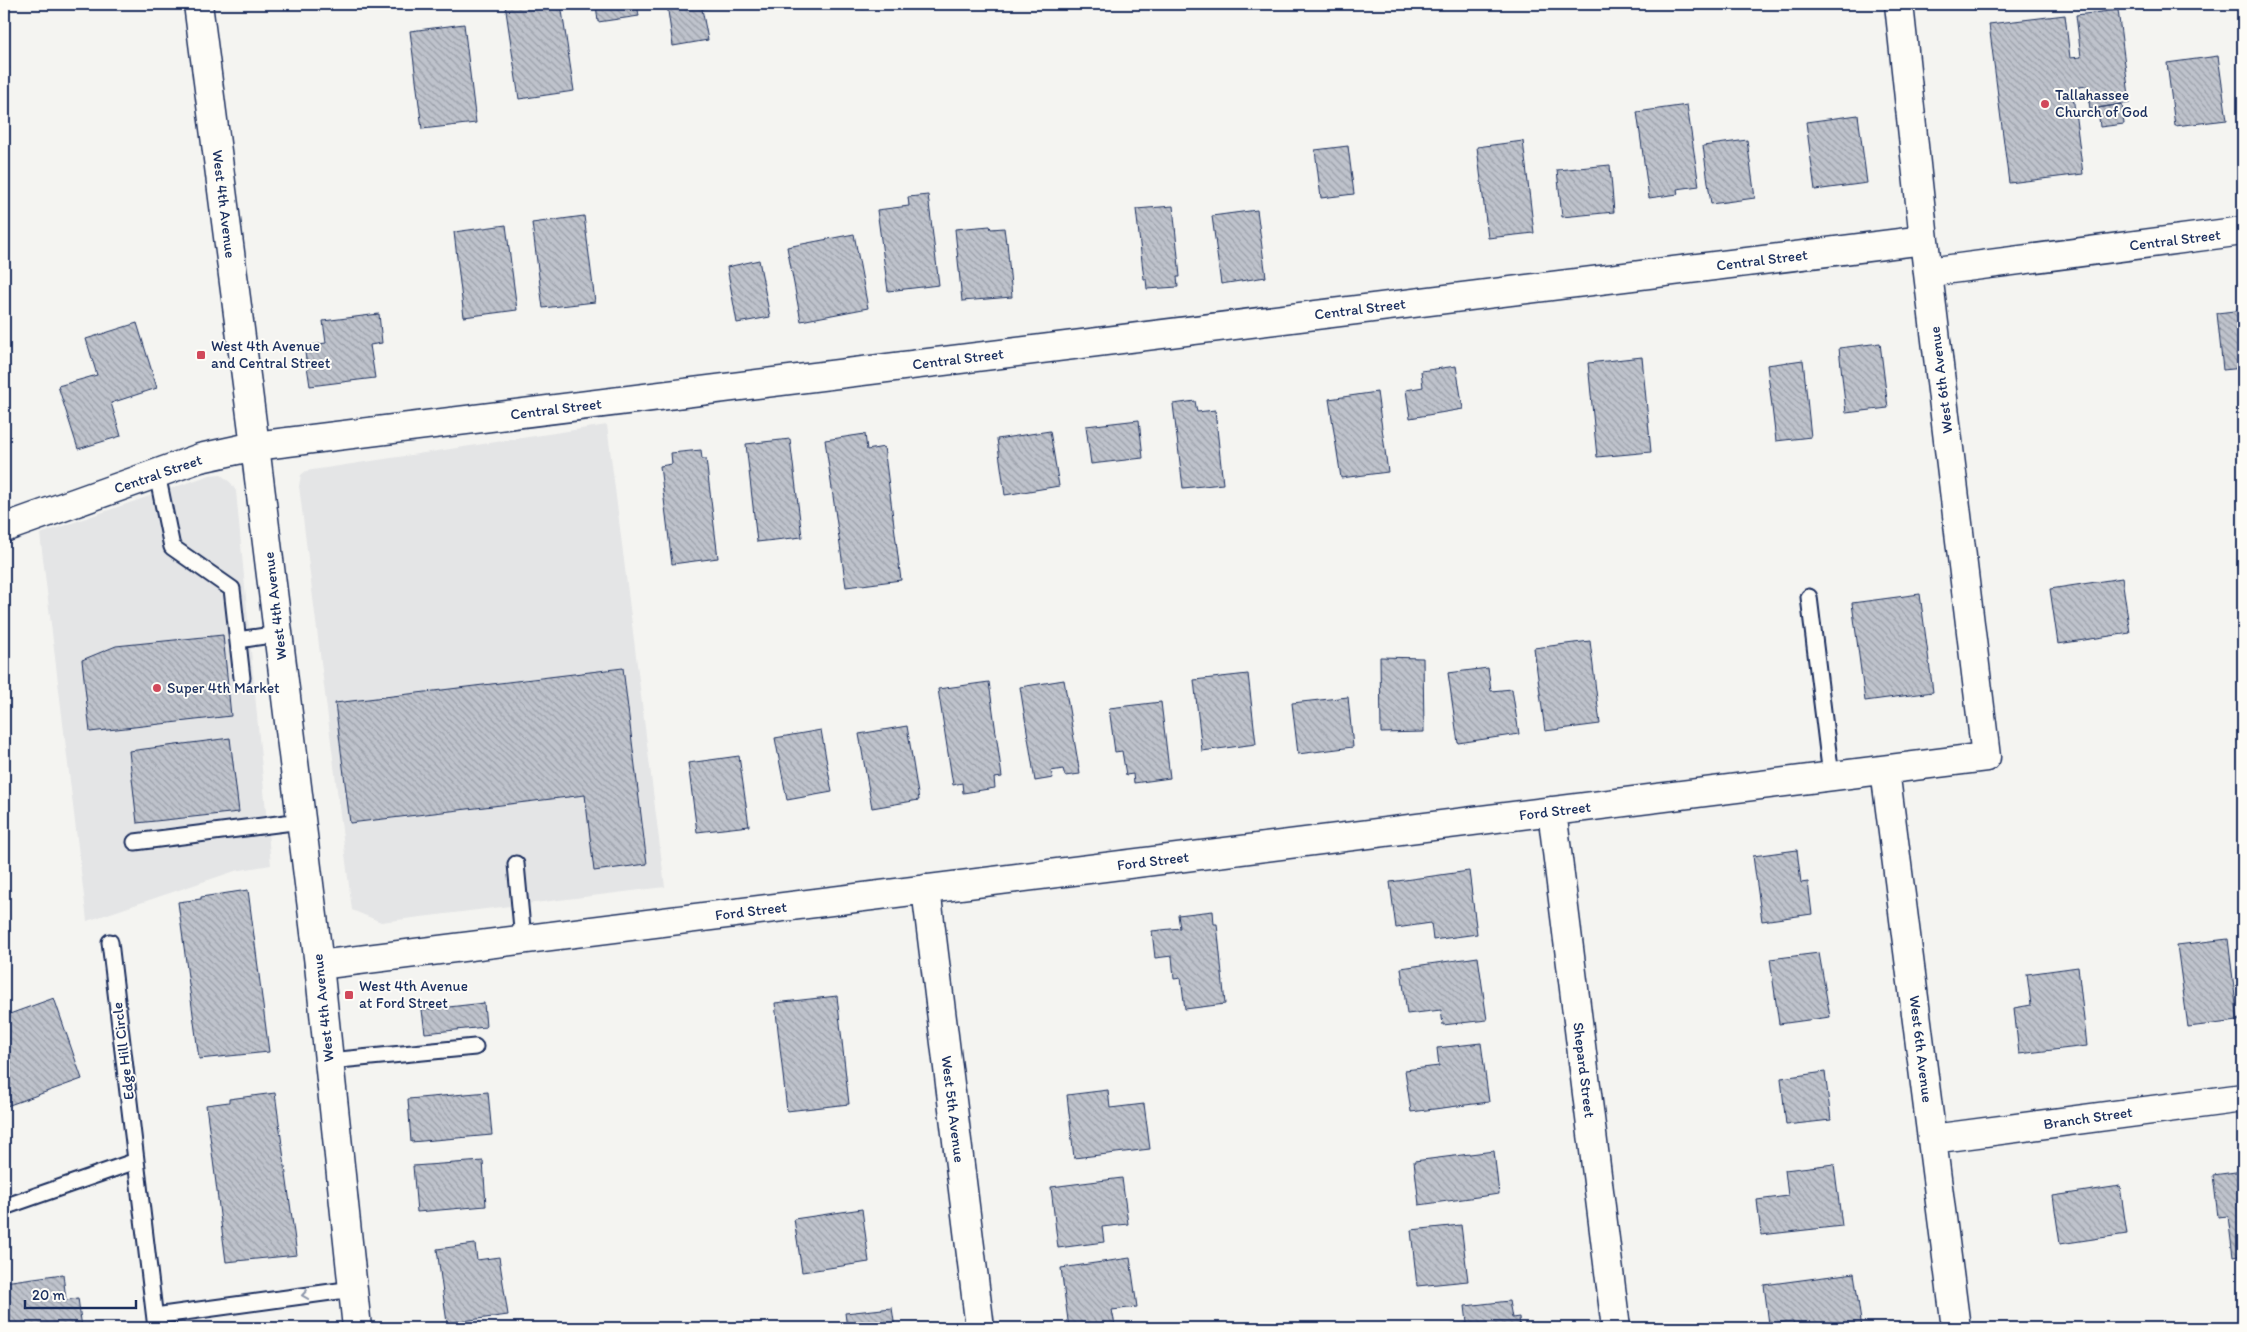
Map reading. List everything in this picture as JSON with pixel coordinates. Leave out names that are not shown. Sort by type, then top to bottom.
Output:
[{"type":"street","name":"West 4th Avenue","points":[[198,4],[319,964],[358,1328]]},
{"type":"street","name":"West 6th Avenue","points":[[1899,4],[1924,240],[1986,757]]},
{"type":"street","name":"Central Street","points":[[1928,272],[2243,231]]},
{"type":"street","name":"Central Street","points":[[4,528],[200,458],[255,446],[1924,240]]},
{"type":"street","name":"Ford Street","points":[[319,964],[1986,757]]},
{"type":"street","name":"West 6th Avenue","points":[[1885,770],[1956,1328]]},
{"type":"street","name":"Shepard Street","points":[[1552,811],[1616,1328]]},
{"type":"street","name":"West 5th Avenue","points":[[926,889],[980,1328]]},
{"type":"street","name":"Branch Street","points":[[1932,1139],[2243,1098]]},
{"type":"lane","points":[[157,474],[172,546],[232,589],[242,678]]},
{"type":"lane","points":[[1809,597],[1831,776]]},
{"type":"lane","points":[[238,640],[278,634]]},
{"type":"lane","points":[[135,842],[301,821]]},
{"type":"lane","points":[[516,864],[523,939]]},
{"type":"lane","name":"Edge Hill Circle","points":[[110,942],[156,1322],[353,1289]]},
{"type":"lane","points":[[329,1061],[475,1047]]},
{"type":"lane","points":[[4,1207],[136,1161]]},
{"type":"shaded area","points":[[607,425],[665,887],[381,922],[352,910],[299,486],[301,475],[306,471]]},
{"type":"shaded area","points":[[220,474],[231,483],[236,491],[271,865],[235,871],[87,921],[40,534],[210,475]]},
{"type":"building","points":[[505,4],[561,4],[574,91],[519,99]]},
{"type":"building","points":[[596,4],[637,4],[639,16],[598,22]]},
{"type":"building","points":[[667,4],[731,4],[702,9],[708,40],[673,46]]},
{"type":"building","points":[[861,4],[885,4],[886,6],[862,9]]},
{"type":"building","points":[[2118,10],[2130,103],[2090,109],[2087,86],[2072,88],[2083,174],[2009,183],[1989,24],[2065,15],[2070,58],[2081,57],[2076,15]]},
{"type":"building","points":[[464,24],[476,123],[422,129],[410,31]]},
{"type":"building","points":[[4,32],[9,69],[4,70]]},
{"type":"building","points":[[2218,56],[2227,120],[2175,126],[2167,63]]},
{"type":"building","points":[[2122,104],[2124,124],[2100,127],[2098,108]]},
{"type":"building","points":[[1687,105],[1699,186],[1677,189],[1678,194],[1649,198],[1637,112]]},
{"type":"building","points":[[1858,115],[1867,183],[1815,190],[1806,122]]},
{"type":"building","points":[[1747,140],[1755,198],[1711,204],[1703,146]]},
{"type":"building","points":[[1523,141],[1534,233],[1488,238],[1477,147]]},
{"type":"building","points":[[1348,146],[1354,194],[1321,198],[1315,150]]},
{"type":"building","points":[[1610,165],[1614,212],[1562,217],[1557,170]]},
{"type":"building","points":[[928,195],[939,285],[888,291],[877,210],[909,206],[908,197]]},
{"type":"building","points":[[1173,206],[1180,277],[1177,277],[1178,287],[1147,289],[1146,279],[1144,279],[1136,209]]},
{"type":"building","points":[[1257,210],[1266,277],[1221,284],[1212,216]]},
{"type":"building","points":[[584,216],[595,302],[543,308],[532,223]]},
{"type":"building","points":[[506,225],[517,310],[464,317],[454,232]]},
{"type":"building","points":[[990,226],[991,229],[1004,228],[1012,297],[962,301],[955,229]]},
{"type":"building","points":[[854,234],[868,308],[801,321],[787,247]]},
{"type":"building","points":[[759,260],[770,317],[737,323],[727,267]]},
{"type":"building","points":[[2243,310],[2243,368],[2223,370],[2217,313]]},
{"type":"building","points":[[379,314],[382,343],[370,345],[375,378],[310,386],[304,346],[326,343],[323,321]]},
{"type":"building","points":[[137,323],[157,388],[111,403],[121,436],[78,449],[58,386],[97,375],[86,339]]},
{"type":"building","points":[[1880,343],[1888,408],[1846,413],[1839,348]]},
{"type":"building","points":[[1642,357],[1651,452],[1597,457],[1588,363]]},
{"type":"building","points":[[1803,360],[1811,437],[1776,441],[1767,365]]},
{"type":"building","points":[[1456,366],[1463,409],[1410,418],[1406,390],[1423,387],[1421,371]]},
{"type":"building","points":[[1377,392],[1388,472],[1341,478],[1329,399]]},
{"type":"building","points":[[1195,401],[1197,412],[1215,410],[1223,484],[1183,488],[1173,404]]},
{"type":"building","points":[[1139,420],[1143,458],[1091,464],[1086,426]]},
{"type":"building","points":[[1050,431],[1059,486],[1005,495],[997,439]]},
{"type":"building","points":[[865,434],[867,450],[884,447],[901,580],[846,587],[825,440]]},
{"type":"building","points":[[790,439],[802,537],[757,542],[746,444]]},
{"type":"building","points":[[701,450],[702,459],[706,459],[718,558],[672,564],[660,466],[672,464],[671,453]]},
{"type":"building","points":[[2122,578],[2130,633],[2058,644],[2050,589]]},
{"type":"building","points":[[2241,578],[2243,578],[2243,597]]},
{"type":"building","points":[[1920,594],[1933,692],[1865,701],[1852,603]]},
{"type":"building","name":"Super 4th Market","points":[[223,635],[231,716],[90,732],[82,660],[116,646]]},
{"type":"building","points":[[1590,641],[1600,724],[1545,731],[1534,648]]},
{"type":"building","points":[[1380,657],[1423,658],[1424,732],[1381,733]]},
{"type":"building","points":[[623,668],[647,864],[594,871],[585,795],[350,823],[335,703]]},
{"type":"building","points":[[1488,668],[1491,691],[1512,689],[1519,734],[1458,743],[1448,673]]},
{"type":"building","points":[[1248,674],[1256,744],[1202,751],[1194,680]]},
{"type":"building","points":[[1064,680],[1080,774],[1065,776],[1063,769],[1051,771],[1053,778],[1035,781],[1020,687]]},
{"type":"building","points":[[989,682],[1002,777],[994,778],[995,788],[963,793],[962,783],[953,785],[938,689]]},
{"type":"building","points":[[1348,697],[1353,747],[1298,754],[1292,703]]},
{"type":"building","points":[[1161,702],[1170,778],[1134,783],[1133,774],[1126,775],[1122,751],[1115,752],[1109,708]]},
{"type":"building","points":[[907,726],[919,800],[872,808],[859,734]]},
{"type":"building","points":[[821,730],[832,792],[787,800],[775,738]]},
{"type":"building","points":[[230,738],[239,812],[137,823],[129,751]]},
{"type":"building","points":[[739,756],[749,826],[697,832],[688,763]]},
{"type":"building","points":[[1797,850],[1801,883],[1808,882],[1812,914],[1762,921],[1753,856]]},
{"type":"building","points":[[1469,871],[1477,934],[1433,940],[1431,923],[1396,928],[1390,882]]},
{"type":"building","points":[[248,890],[269,1052],[199,1059],[178,902]]},
{"type":"building","points":[[1213,911],[1214,924],[1217,924],[1225,1004],[1185,1009],[1181,978],[1174,979],[1172,956],[1155,958],[1152,931],[1180,928],[1178,915]]},
{"type":"building","points":[[2228,939],[2238,1021],[2188,1027],[2177,945]]},
{"type":"building","points":[[1819,953],[1830,1017],[1779,1024],[1770,959]]},
{"type":"building","points":[[1478,957],[1487,1020],[1443,1025],[1441,1010],[1407,1014],[1401,968]]},
{"type":"building","points":[[2078,967],[2087,1046],[2019,1054],[2014,1008],[2031,1005],[2027,974]]},
{"type":"building","points":[[837,996],[849,1104],[787,1111],[775,1003]]},
{"type":"building","points":[[54,998],[82,1079],[4,1107],[4,1016]]},
{"type":"building","points":[[484,1003],[486,1027],[425,1033],[422,1010]]},
{"type":"building","points":[[1481,1043],[1489,1102],[1411,1112],[1405,1070],[1439,1066],[1437,1048]]},
{"type":"building","points":[[1825,1072],[1831,1120],[1786,1125],[1781,1078]]},
{"type":"building","points":[[1108,1090],[1110,1108],[1144,1104],[1150,1149],[1074,1158],[1067,1095]]},
{"type":"building","points":[[488,1092],[492,1135],[411,1142],[408,1099]]},
{"type":"building","points":[[275,1093],[297,1255],[226,1262],[206,1105],[229,1102],[229,1099]]},
{"type":"building","points":[[1494,1151],[1499,1194],[1419,1205],[1414,1161]]},
{"type":"building","points":[[483,1161],[486,1206],[417,1212],[413,1166]]},
{"type":"building","points":[[1834,1164],[1842,1226],[1761,1235],[1757,1200],[1788,1196],[1785,1170]]},
{"type":"building","points":[[2243,1171],[2243,1255],[2233,1257],[2228,1216],[2218,1217],[2213,1175]]},
{"type":"building","points":[[1122,1178],[1128,1224],[1102,1227],[1104,1242],[1058,1248],[1051,1187]]},
{"type":"building","points":[[2120,1186],[2127,1234],[2060,1244],[2053,1196]]},
{"type":"building","points":[[862,1209],[869,1262],[802,1272],[794,1219]]},
{"type":"building","points":[[1461,1225],[1468,1281],[1417,1286],[1411,1230]]},
{"type":"building","points":[[475,1244],[477,1260],[499,1257],[508,1315],[447,1323],[437,1249]]},
{"type":"building","points":[[1130,1258],[1137,1307],[1112,1310],[1115,1325],[1069,1328],[1061,1268]]},
{"type":"building","points":[[1854,1273],[1862,1328],[1794,1328],[1793,1321],[1769,1324],[1764,1285]]},
{"type":"building","points":[[63,1274],[66,1300],[78,1298],[82,1328],[4,1328],[4,1282]]},
{"type":"building","points":[[1509,1301],[1512,1318],[1519,1317],[1520,1328],[1447,1328],[1447,1326],[1467,1323],[1465,1306]]},
{"type":"building","points":[[892,1308],[895,1328],[847,1328],[845,1313]]},
{"type":"place","name":"Tallahassee Church of God","points":[[2045,104]]},
{"type":"place","name":"West 4th Avenue and Central Street","points":[[201,355]]},
{"type":"place","name":"Super 4th Market","points":[[157,688]]},
{"type":"place","name":"West 4th Avenue at Ford Street","points":[[349,995]]}]
